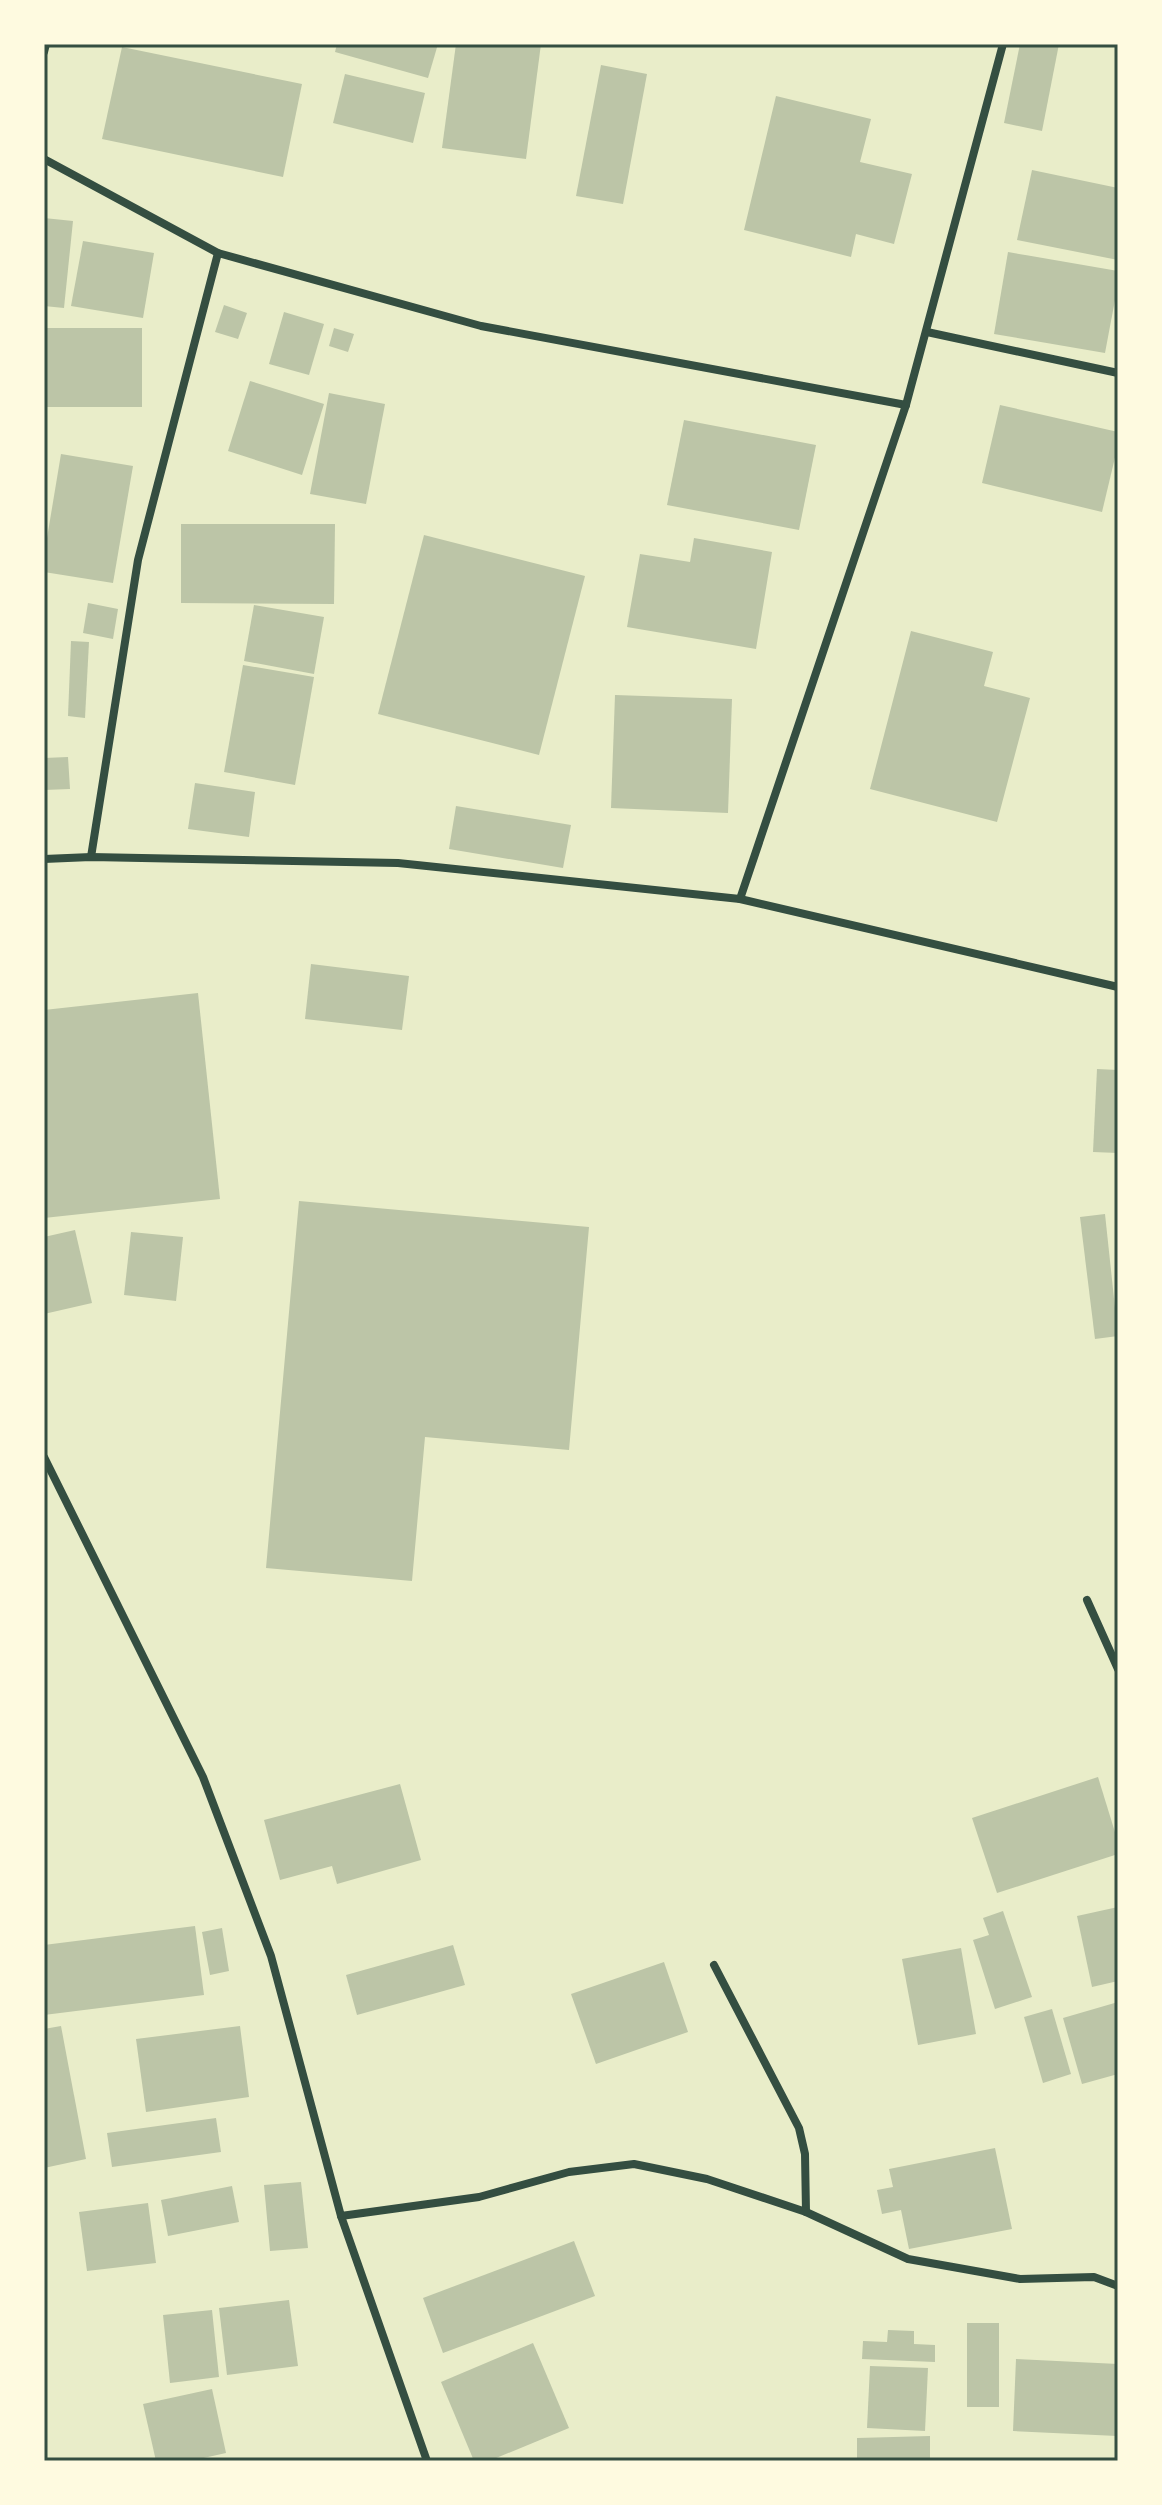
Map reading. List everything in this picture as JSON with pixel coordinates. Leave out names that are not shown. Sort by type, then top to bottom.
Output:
[{"type":"street","points":[[44,52],[46,44]]},
{"type":"street","points":[[740,899],[906,405],[1003,44]]},
{"type":"street","points":[[44,159],[218,253],[481,326],[906,405]]},
{"type":"street","points":[[91,857],[138,560],[218,253]]},
{"type":"street","points":[[927,332],[1118,373]]},
{"type":"street","points":[[44,859],[91,857],[398,863],[740,899],[1118,987]]},
{"type":"street","points":[[44,1457],[209,1792],[271,1956],[341,2216],[427,2461]]},
{"type":"street","points":[[1087,1600],[1118,1669]]},
{"type":"street","points":[[714,1965],[799,2128],[805,2154],[806,2212]]},
{"type":"street","points":[[341,2216],[479,2197],[569,2172],[634,2164],[707,2179],[806,2212],[908,2259],[1020,2279],[1094,2277],[1118,2286]]},
{"type":"building","points":[[337,44],[438,44],[428,78],[335,52]]},
{"type":"building","points":[[456,44],[541,44],[526,159],[442,148]]},
{"type":"building","points":[[1020,44],[1059,44],[1042,131],[1004,123]]},
{"type":"building","points":[[122,47],[302,84],[283,177],[102,139]]},
{"type":"building","points":[[601,65],[647,74],[623,204],[576,196]]},
{"type":"building","points":[[345,74],[425,93],[413,143],[333,123]]},
{"type":"building","points":[[776,96],[871,119],[860,162],[912,174],[894,244],[856,234],[851,257],[744,230]]},
{"type":"building","points":[[1032,170],[1118,188],[1118,260],[1017,240]]},
{"type":"building","points":[[44,218],[73,221],[64,308],[44,306]]},
{"type":"building","points":[[83,241],[154,253],[143,318],[71,306]]},
{"type":"building","points":[[1008,252],[1118,271],[1105,353],[994,334]]},
{"type":"building","points":[[224,305],[247,313],[238,339],[215,332]]},
{"type":"building","points":[[284,312],[324,324],[309,375],[269,364]]},
{"type":"building","points":[[44,328],[142,328],[142,407],[44,407]]},
{"type":"building","points":[[334,328],[354,334],[348,352],[329,346]]},
{"type":"building","points":[[250,381],[324,404],[302,475],[228,451]]},
{"type":"building","points":[[329,393],[385,404],[366,504],[310,494]]},
{"type":"building","points":[[1000,405],[1118,432],[1118,445],[1102,512],[982,483]]},
{"type":"building","points":[[684,420],[816,445],[799,530],[667,505]]},
{"type":"building","points":[[61,454],[133,466],[113,583],[44,572]]},
{"type":"building","points":[[181,524],[335,524],[334,604],[181,603]]},
{"type":"building","points":[[424,535],[585,576],[539,755],[378,714]]},
{"type":"building","points":[[694,538],[772,552],[756,649],[627,627],[640,554],[690,562]]},
{"type":"building","points":[[88,603],[118,609],[113,639],[83,633]]},
{"type":"building","points":[[254,605],[324,617],[314,674],[244,661]]},
{"type":"building","points":[[911,631],[993,652],[984,686],[1030,698],[997,822],[870,789]]},
{"type":"building","points":[[71,641],[89,642],[85,718],[68,716]]},
{"type":"building","points":[[243,665],[314,677],[295,785],[224,772]]},
{"type":"building","points":[[615,695],[732,699],[728,813],[611,808]]},
{"type":"building","points":[[68,757],[70,789],[44,790],[44,758]]},
{"type":"building","points":[[195,783],[255,792],[249,837],[188,829]]},
{"type":"building","points":[[456,806],[571,825],[563,868],[449,849]]},
{"type":"building","points":[[311,964],[409,976],[402,1030],[305,1019]]},
{"type":"building","points":[[198,993],[220,1199],[44,1218],[44,1010]]},
{"type":"building","points":[[1097,1069],[1118,1070],[1118,1153],[1093,1152]]},
{"type":"building","points":[[299,1201],[589,1227],[569,1450],[425,1437],[412,1581],[266,1568]]},
{"type":"building","points":[[1105,1214],[1118,1336],[1095,1339],[1080,1217]]},
{"type":"building","points":[[75,1230],[92,1303],[44,1314],[44,1237]]},
{"type":"building","points":[[131,1232],[183,1237],[176,1301],[124,1295]]},
{"type":"building","points":[[1098,1777],[1118,1842],[1118,1854],[997,1893],[972,1818]]},
{"type":"building","points":[[400,1784],[421,1860],[337,1884],[332,1866],[280,1880],[264,1820]]},
{"type":"building","points":[[1118,1907],[1118,1981],[1092,1987],[1077,1916]]},
{"type":"building","points":[[1003,1911],[1032,1997],[995,2009],[973,1940],[989,1935],[983,1918]]},
{"type":"building","points":[[195,1926],[204,1995],[44,2015],[44,1945]]},
{"type":"building","points":[[222,1928],[229,1971],[210,1975],[202,1932]]},
{"type":"building","points":[[453,1945],[465,1985],[357,2015],[346,1975]]},
{"type":"building","points":[[961,1948],[976,2034],[918,2045],[902,1959]]},
{"type":"building","points":[[664,1962],[688,2032],[596,2064],[571,1994]]},
{"type":"building","points":[[1118,2002],[1118,2074],[1082,2084],[1063,2018]]},
{"type":"building","points":[[1052,2009],[1071,2074],[1043,2083],[1024,2017]]},
{"type":"building","points":[[61,2026],[86,2159],[44,2168],[44,2029]]},
{"type":"building","points":[[240,2026],[249,2097],[146,2112],[136,2039]]},
{"type":"building","points":[[216,2118],[221,2152],[112,2167],[107,2133]]},
{"type":"building","points":[[995,2148],[1012,2229],[909,2249],[901,2210],[882,2214],[877,2190],[893,2187],[889,2169]]},
{"type":"building","points":[[301,2182],[308,2248],[270,2251],[264,2185]]},
{"type":"building","points":[[232,2186],[239,2222],[168,2236],[161,2200]]},
{"type":"building","points":[[148,2203],[156,2263],[87,2271],[79,2212]]},
{"type":"building","points":[[574,2241],[595,2296],[443,2353],[423,2298]]},
{"type":"building","points":[[289,2300],[298,2366],[227,2375],[219,2308]]},
{"type":"building","points":[[212,2310],[219,2377],[170,2383],[163,2315]]},
{"type":"building","points":[[967,2323],[999,2323],[999,2407],[967,2407]]},
{"type":"building","points":[[888,2330],[914,2331],[914,2344],[935,2345],[935,2362],[862,2359],[863,2341],[887,2342]]},
{"type":"building","points":[[533,2343],[569,2428],[489,2461],[474,2461],[441,2382]]},
{"type":"building","points":[[1016,2359],[1118,2364],[1117,2436],[1013,2431]]},
{"type":"building","points":[[870,2366],[928,2368],[925,2431],[867,2428]]},
{"type":"building","points":[[212,2389],[226,2453],[190,2461],[156,2461],[143,2404]]},
{"type":"building","points":[[930,2436],[930,2461],[857,2461],[857,2438]]}]
